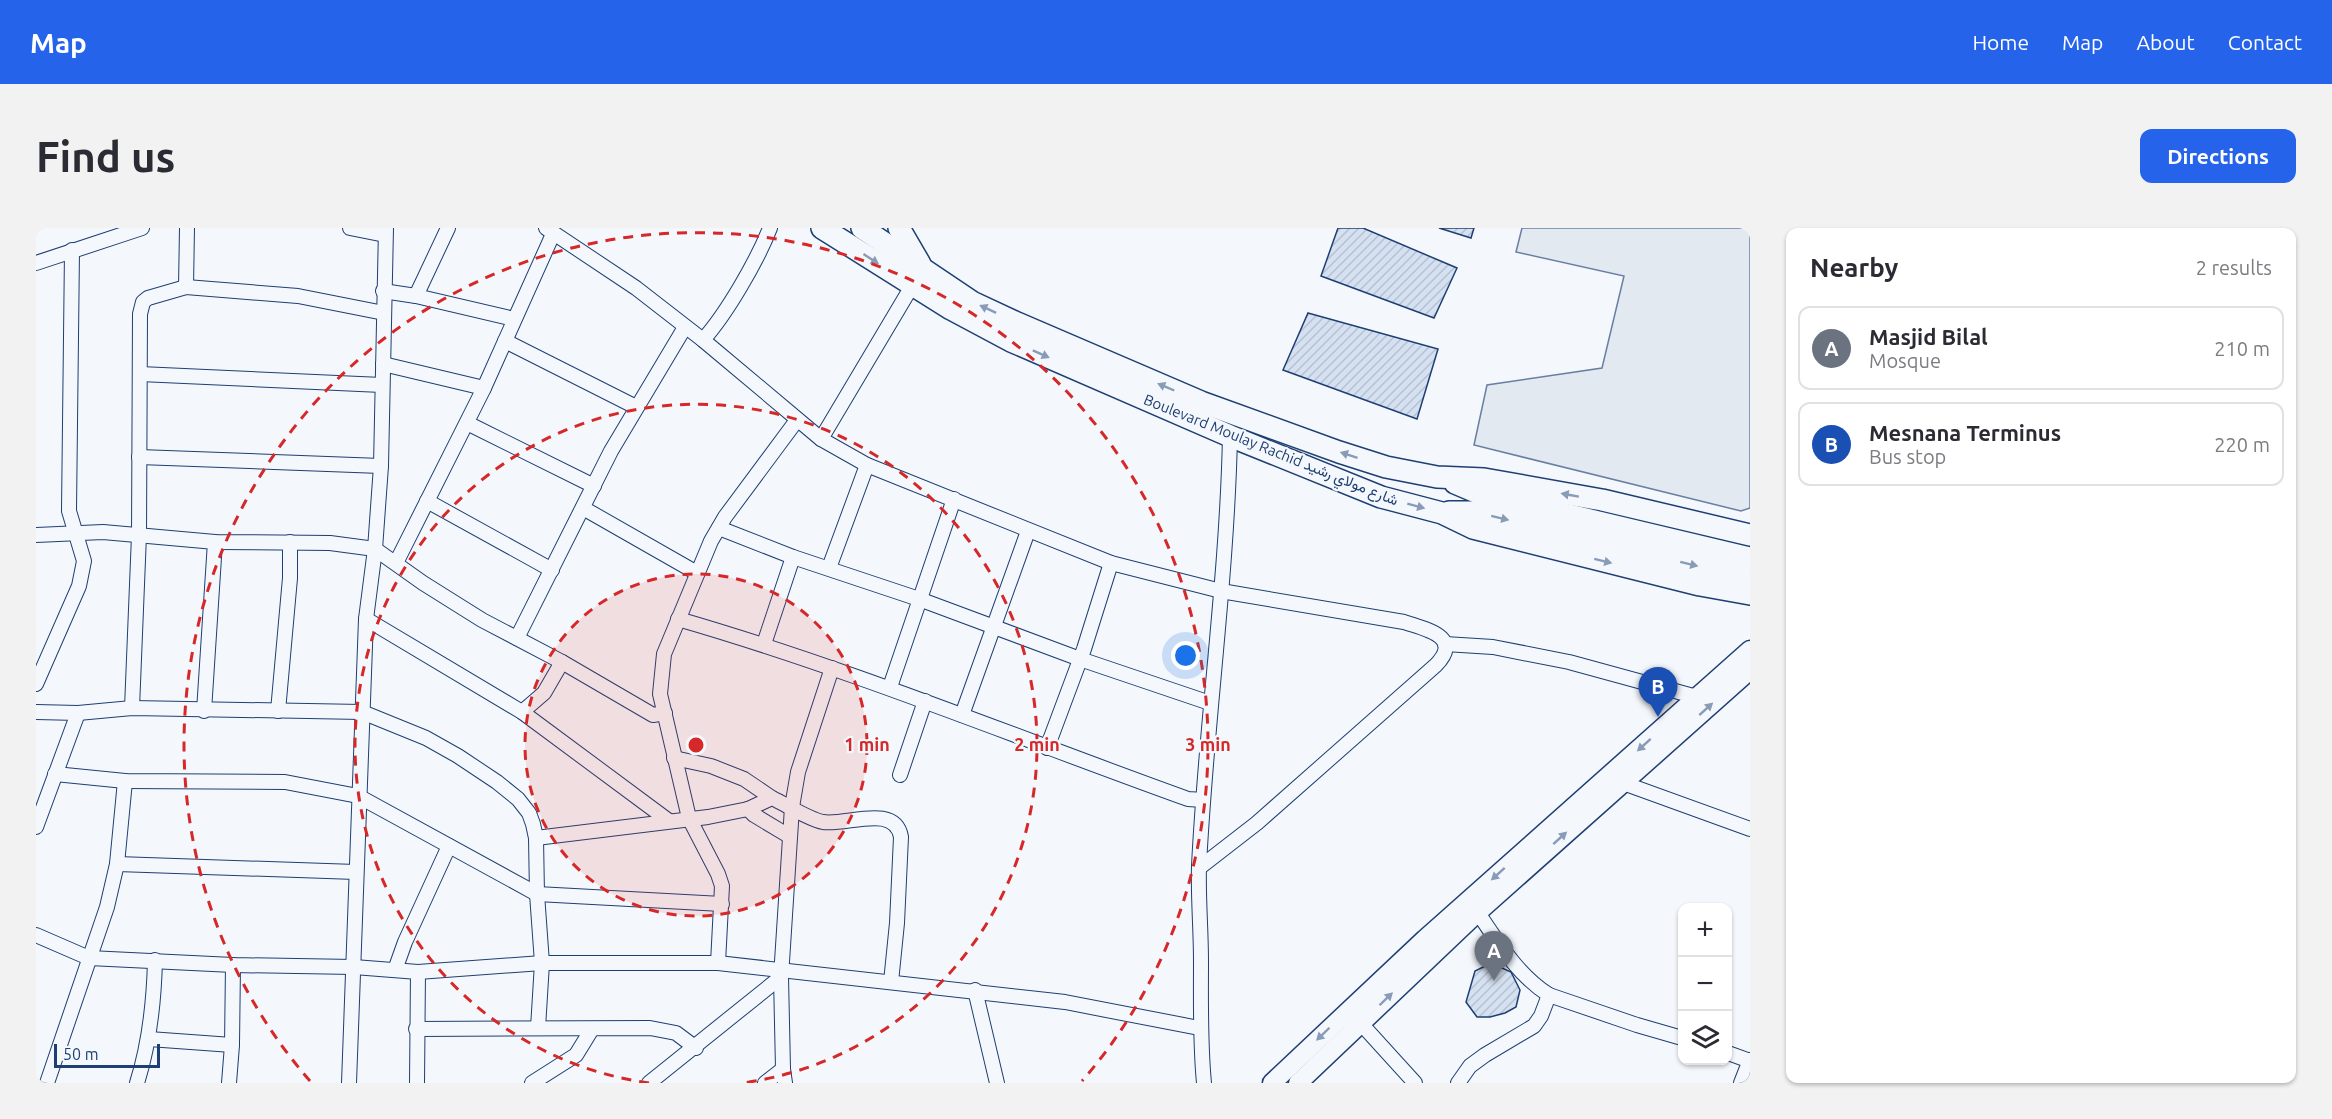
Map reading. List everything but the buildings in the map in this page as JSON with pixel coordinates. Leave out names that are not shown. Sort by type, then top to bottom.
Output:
[{"type":"main road","name":"Boulevard Moulay Rachid شارع مولاي رشيد","points":[[822,228],[918,278],[1201,402],[1386,467],[1446,479],[1484,479],[1602,500],[1748,534]]},
{"type":"main road","name":"Boulevard Moulay Rachid شارع مولاي رشيد","points":[[862,228],[918,278],[1011,341],[1230,436],[1381,497],[1442,513],[1473,528],[1700,585],[1745,588]]},
{"type":"main road","points":[[899,228],[918,278]]},
{"type":"main road","points":[[1446,479],[1481,494],[1750,558]]},
{"type":"main road","points":[[1745,588],[1750,607]]},
{"type":"main road","points":[[1272,1083],[1355,1016],[1750,650]]},
{"type":"main road","points":[[1473,906],[1623,783],[1750,669]]},
{"type":"main road","points":[[1298,1083],[1355,1016]]},
{"type":"street","points":[[36,262],[141,228]]},
{"type":"street","points":[[186,287],[187,228]]},
{"type":"street","points":[[349,1083],[366,619],[375,549],[381,466],[386,232],[350,228]]},
{"type":"street","points":[[416,296],[448,228]]},
{"type":"street","points":[[703,340],[716,326],[764,244],[770,228]]},
{"type":"street","points":[[396,563],[484,388],[550,231],[636,288],[703,340],[821,439],[867,465],[1111,563],[1221,591],[1404,622],[1436,633],[1443,639],[1445,644],[1442,660],[1257,824],[1199,868]]},
{"type":"street","points":[[36,684],[79,586],[84,561],[69,512],[72,250]]},
{"type":"street","points":[[821,439],[918,278]]},
{"type":"street","points":[[132,708],[139,535],[140,314],[143,302],[148,298],[186,287],[298,296],[384,313]]},
{"type":"street","points":[[383,291],[416,296],[514,319]]},
{"type":"street","points":[[517,638],[611,451],[685,327]]},
{"type":"street","points":[[505,341],[636,407]]},
{"type":"street","points":[[383,364],[484,388]]},
{"type":"street","points":[[140,374],[382,385]]},
{"type":"street","points":[[718,963],[722,886],[689,818],[660,694],[664,654],[697,573],[719,528],[797,420]]},
{"type":"street","points":[[467,423],[594,486]]},
{"type":"street","points":[[1204,1083],[1199,1028],[1201,962],[1199,868],[1210,703],[1221,591],[1230,436]]},
{"type":"street","points":[[139,457],[381,466]]},
{"type":"street","points":[[829,568],[867,465]]},
{"type":"street","points":[[890,687],[954,499]]},
{"type":"street","points":[[427,501],[552,570]]},
{"type":"street","points":[[583,508],[697,573]]},
{"type":"street","points":[[719,528],[793,557],[919,598],[1080,659],[1210,703]]},
{"type":"street","points":[[962,716],[1028,531]]},
{"type":"street","points":[[36,535],[75,532],[215,542],[330,543],[375,549],[452,601],[652,715],[665,713]]},
{"type":"street","points":[[204,711],[215,542]]},
{"type":"street","points":[[278,711],[290,578],[290,542]]},
{"type":"street","points":[[764,644],[793,557]]},
{"type":"street","points":[[1047,748],[1080,659],[1111,563]]},
{"type":"street","points":[[366,619],[522,712],[669,821]]},
{"type":"street","points":[[678,619],[764,644],[890,687],[1047,748],[1188,799],[1203,800]]},
{"type":"street","points":[[1445,644],[1493,647],[1569,662],[1697,697]]},
{"type":"street","points":[[522,712],[544,693],[562,662]]},
{"type":"street","points":[[785,1083],[782,974],[792,807],[798,772],[832,668]]},
{"type":"street","points":[[900,775],[925,701]]},
{"type":"street","points":[[36,712],[78,713],[132,708],[362,712],[426,738],[458,756],[497,782],[529,813],[536,838],[542,963],[538,1028]]},
{"type":"street","points":[[36,827],[78,713]]},
{"type":"street","points":[[675,758],[711,766],[744,779],[772,798],[824,822],[882,819],[894,822],[898,826],[901,837],[901,868],[891,982]]},
{"type":"street","points":[[55,774],[125,781],[285,782],[358,796],[537,894],[722,904]]},
{"type":"street","points":[[47,1083],[107,907],[117,864],[125,781]]},
{"type":"street","points":[[1623,783],[1750,829]]},
{"type":"street","points":[[536,838],[708,817],[748,809],[772,798]]},
{"type":"street","points":[[748,809],[789,836]]},
{"type":"street","points":[[395,970],[405,942],[449,846]]},
{"type":"street","points":[[117,864],[356,872]]},
{"type":"street","points":[[1473,906],[1509,957],[1532,984],[1549,995],[1678,1037]]},
{"type":"street","points":[[36,935],[89,958],[233,965],[354,967],[418,972],[542,963],[718,963],[782,974],[975,990],[1065,1002],[1199,1028]]},
{"type":"street","points":[[137,1083],[149,1039],[155,960]]},
{"type":"street","points":[[229,1083],[233,965]]},
{"type":"street","points":[[418,972],[417,1083],[422,1083]]},
{"type":"street","points":[[649,1083],[696,1048],[782,974]]},
{"type":"street","points":[[975,990],[997,1083]]},
{"type":"street","points":[[1458,1083],[1470,1066],[1534,1026],[1541,1016],[1549,995]]},
{"type":"street","points":[[1355,1016],[1415,1083]]},
{"type":"street","points":[[416,1029],[650,1028],[676,1033],[696,1048]]},
{"type":"street","points":[[532,1083],[576,1055],[592,1029]]},
{"type":"street","points":[[149,1039],[232,1045]]},
{"type":"street","points":[[1732,1054],[1750,1061],[1741,1083]]},
{"type":"street","points":[[765,1083],[783,1069]]},
{"type":"shaded area","points":[[1522,228],[1750,228],[1750,508],[1741,511],[1474,445],[1487,385],[1602,368],[1624,276],[1516,252]]},
{"type":"place","name":"Mesnana Terminus","points":[[1658,717]]},
{"type":"place","name":"Masjid Bilal","points":[[1494,981]]}]
